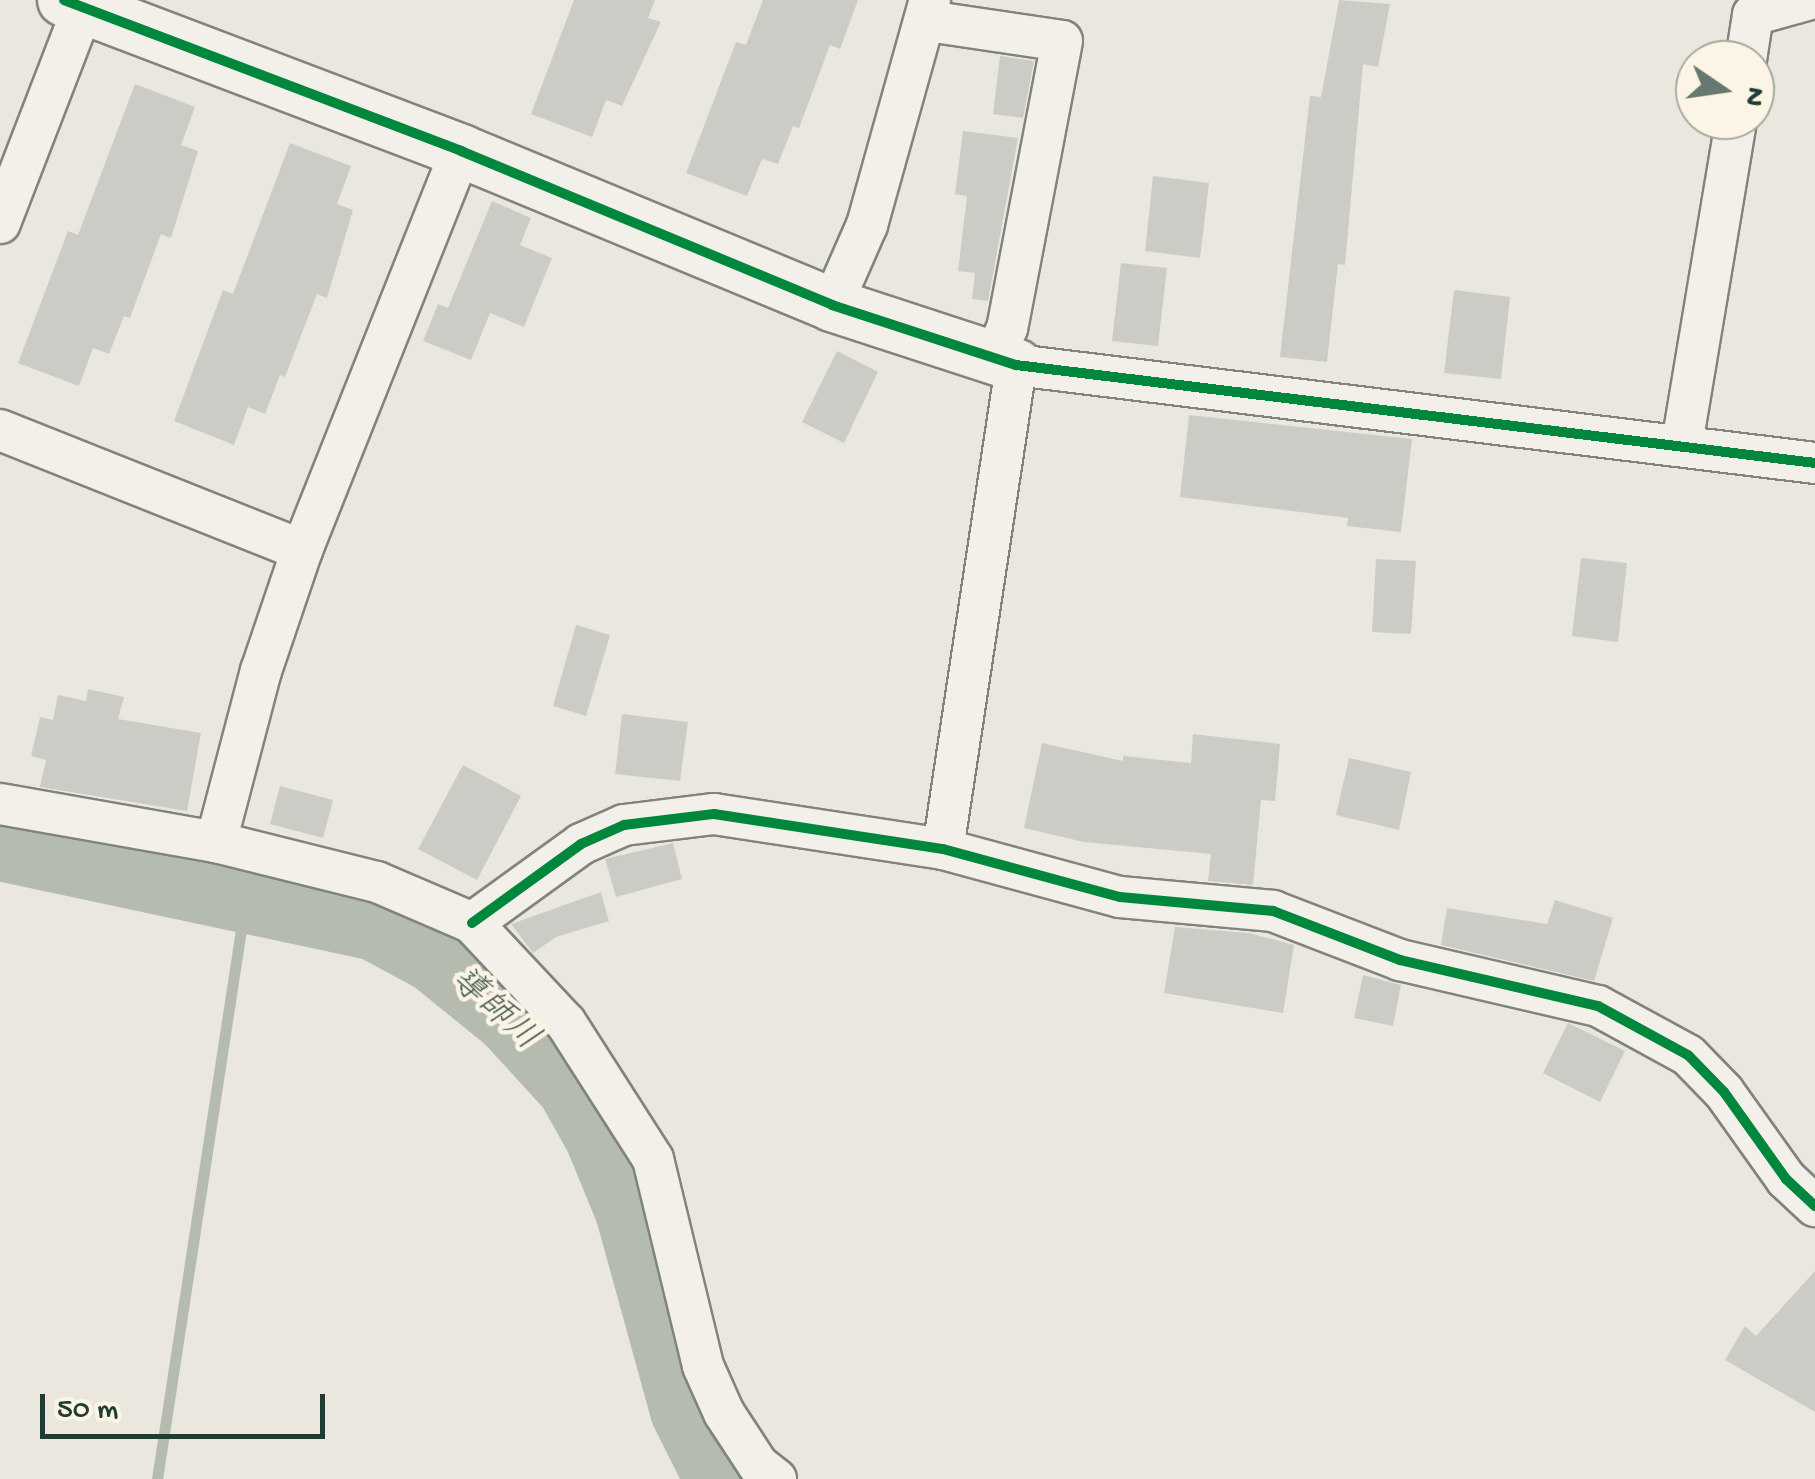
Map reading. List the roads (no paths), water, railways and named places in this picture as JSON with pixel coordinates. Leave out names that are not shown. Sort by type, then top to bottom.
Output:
[{"type":"street","points":[[1750,40],[1754,15],[1808,0]]},
{"type":"street","points":[[0,223],[78,2],[460,151],[832,306],[1005,362],[1815,463]]},
{"type":"street","points":[[832,306],[866,225],[928,10],[1062,41],[1007,328],[943,848]]},
{"type":"street","points":[[1682,444],[1733,140]]},
{"type":"street","points":[[216,842],[261,671],[302,550],[460,151]]},
{"type":"street","points":[[0,430],[302,550]]},
{"type":"street","points":[[0,804],[216,842],[377,882],[472,923],[566,1023],[654,1159],[703,1366],[724,1414],[758,1465],[776,1479]]},
{"type":"street","points":[[472,923],[581,844],[624,825],[669,815],[714,814],[943,848],[1120,896],[1274,911],[1400,960],[1598,1006],[1688,1056],[1724,1092],[1786,1179],[1815,1206]]},
{"type":"waterway","name":"導師川","points":[[0,847],[375,927],[434,959],[509,1020],[571,1088],[599,1138],[629,1211],[684,1411],[718,1479]]},
{"type":"waterway","points":[[157,1479],[246,897]]}]
